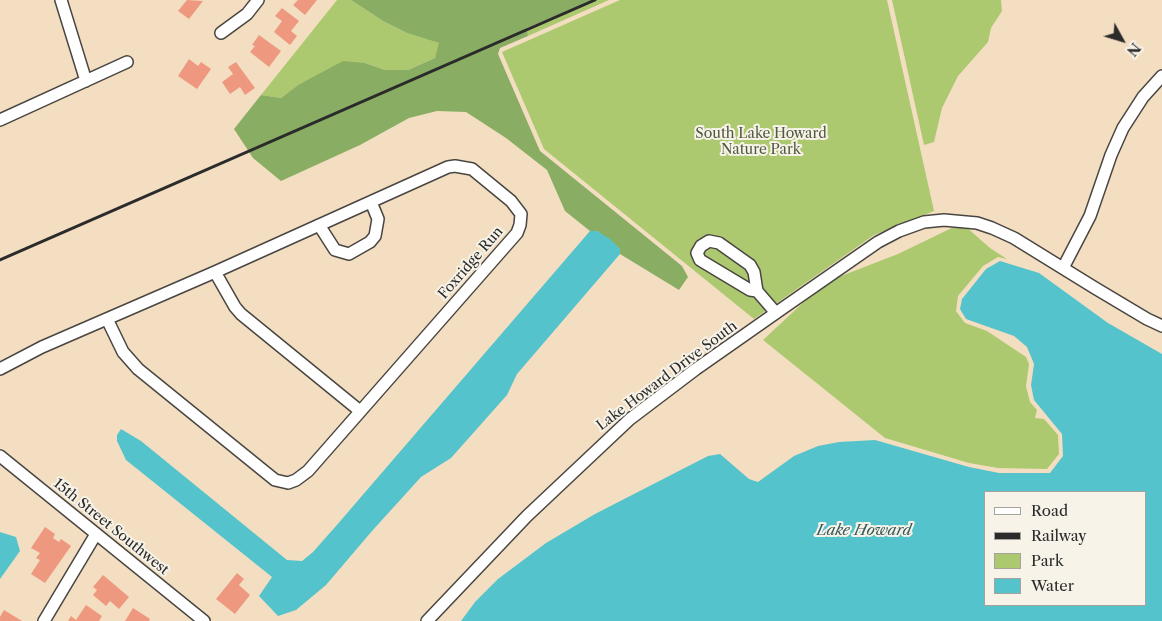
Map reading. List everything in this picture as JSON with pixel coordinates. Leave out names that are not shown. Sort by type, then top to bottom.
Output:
[{"type":"street","points":[[61,0],[86,81]]},
{"type":"street","points":[[220,33],[247,14],[258,0]]},
{"type":"street","points":[[0,120],[127,62]]},
{"type":"street","points":[[1062,268],[1090,216],[1111,155],[1123,128],[1143,97],[1162,76]]},
{"type":"street","name":"Foxridge Run","points":[[0,369],[32,351],[215,272],[448,167],[455,166],[472,169],[511,201],[521,214],[517,233],[302,476],[288,483],[275,480],[138,369],[123,352],[107,319]]},
{"type":"street","points":[[318,225],[335,250],[349,254],[370,242],[375,236],[378,219],[371,202]]},
{"type":"street","name":"Lake Howard Drive South","points":[[427,621],[527,516],[630,420],[696,369],[878,242],[915,225],[937,220],[961,220],[992,228],[1014,238],[1125,306],[1162,326]]},
{"type":"street","points":[[757,291],[750,290],[700,260],[696,253],[709,241],[720,243],[750,265],[754,272],[757,291],[776,313]]},
{"type":"street","points":[[215,272],[241,314],[360,411]]},
{"type":"street","name":"15th Street Southwest","points":[[0,456],[204,621]]},
{"type":"street","points":[[44,621],[96,534]]},
{"type":"green space","points":[[337,0],[351,0],[383,21],[407,33],[440,43],[435,58],[408,70],[385,70],[365,63],[319,75],[298,85],[281,98],[261,95]]},
{"type":"green space","points":[[351,0],[593,0],[527,28],[528,36],[500,48],[498,54],[540,151],[682,266],[688,277],[679,290],[620,254],[620,249],[597,231],[590,231],[565,211],[547,170],[506,138],[466,112],[437,111],[409,118],[360,145],[281,181],[253,158],[234,129],[261,95],[281,98],[298,85],[343,61],[365,63],[385,70],[408,70],[435,58],[439,43],[407,33],[383,21]]},
{"type":"green space","points":[[593,0],[609,0],[528,36],[527,29]]},
{"type":"green space","name":"South Lake Howard Nature Park","points":[[620,0],[887,0],[934,211],[874,235],[754,319],[544,149],[502,52]]},
{"type":"green space","points":[[892,0],[1001,0],[1002,11],[991,28],[988,42],[958,76],[942,108],[934,142],[924,145]]},
{"type":"green space","points":[[958,225],[965,226],[990,248],[1007,259],[998,257],[983,266],[958,296],[956,311],[965,323],[987,331],[1026,357],[1029,364],[1026,386],[1030,402],[1037,410],[1035,418],[1044,419],[1058,435],[1059,454],[1047,469],[998,468],[969,463],[885,438],[763,340],[806,300],[836,278],[898,254]]},
{"type":"water","points":[[590,231],[597,231],[610,239],[620,249],[620,254],[517,374],[507,395],[451,458],[421,477],[326,585],[296,610],[278,616],[259,596],[272,577],[126,460],[117,441],[117,435],[121,429],[141,441],[287,560],[302,561],[313,552],[336,526]]},
{"type":"water","name":"Lake Howard","points":[[1000,261],[1039,273],[1108,323],[1162,354],[1162,621],[461,621],[475,602],[498,579],[546,543],[595,514],[708,456],[720,454],[749,479],[758,482],[794,456],[818,446],[839,442],[875,440],[969,467],[999,473],[1050,473],[1063,456],[1062,434],[1034,400],[1031,385],[1034,364],[1027,347],[1014,336],[966,319],[960,309],[962,299],[986,269]]},
{"type":"water","points":[[0,532],[16,537],[20,551],[0,579]]},
{"type":"building","points":[[187,0],[203,1],[189,19],[178,11]]},
{"type":"building","points":[[298,0],[317,0],[305,15],[293,5]]},
{"type":"building","points":[[282,8],[299,21],[291,31],[297,36],[290,45],[274,32],[282,21],[275,16]]},
{"type":"building","points":[[259,35],[281,51],[269,67],[250,52],[255,46],[252,45]]},
{"type":"building","points":[[189,59],[198,66],[201,62],[211,69],[197,89],[178,76]]},
{"type":"building","points":[[236,62],[255,88],[245,95],[240,87],[230,94],[222,82],[233,74],[228,67]]},
{"type":"building","points":[[45,527],[55,534],[53,538],[59,542],[61,539],[71,546],[45,583],[31,574],[40,560],[36,558],[40,553],[31,548]]},
{"type":"building","points":[[237,573],[244,579],[239,585],[250,595],[235,614],[216,599]]},
{"type":"building","points":[[103,575],[129,597],[119,609],[110,601],[106,606],[93,595],[97,590],[93,587]]},
{"type":"building","points":[[86,605],[102,616],[99,621],[68,621],[71,616],[76,620]]},
{"type":"building","points":[[133,608],[150,619],[149,621],[125,621]]},
{"type":"building","points":[[4,610],[22,621],[0,621]]},
{"type":"railway","points":[[0,260],[595,0]]}]
